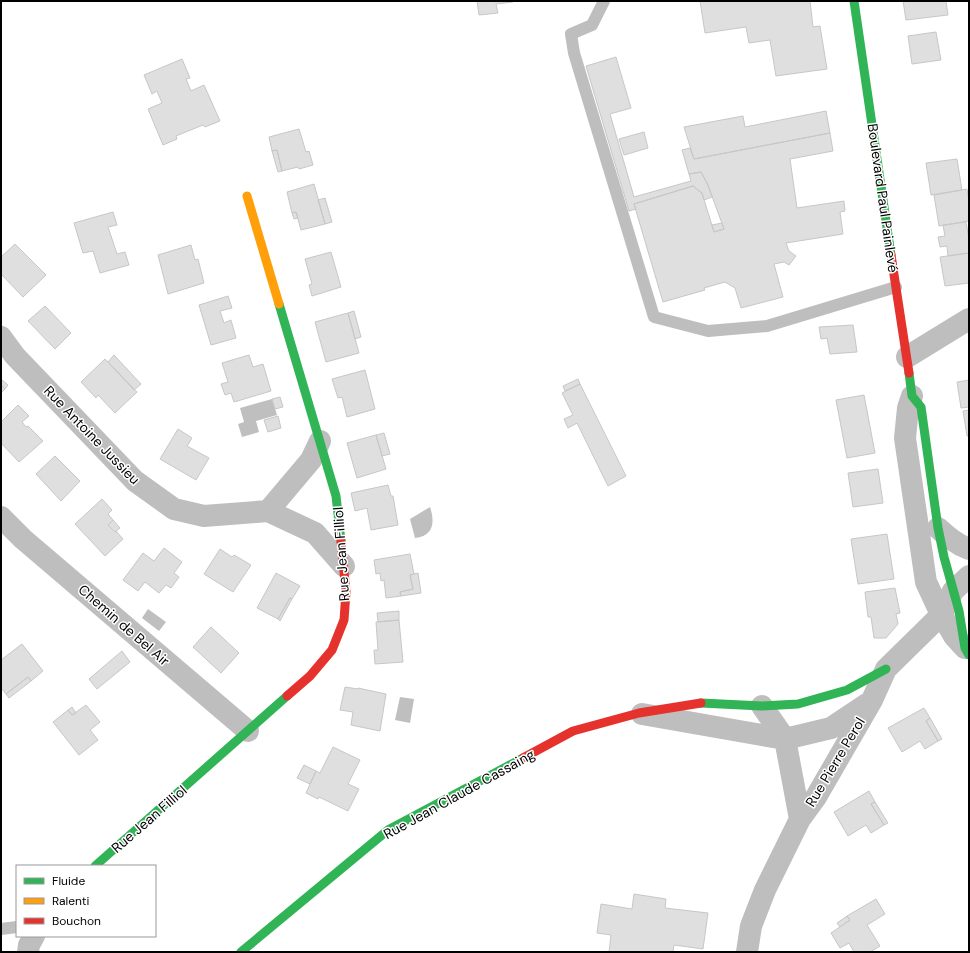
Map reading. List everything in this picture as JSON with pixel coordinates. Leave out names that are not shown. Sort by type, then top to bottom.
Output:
[{"type":"street","name":"Boulevard Paul Painlevé","points":[[854,1],[912,396],[908,408],[905,438],[926,582],[951,605]]},
{"type":"street","name":"Rue Jean Filliol","points":[[96,865],[310,676],[332,650],[344,620],[346,592],[336,496],[247,196]]},
{"type":"street","points":[[907,357],[969,319]]},
{"type":"street","name":"Rue Antoine Jussieu","points":[[1,337],[16,356],[135,481],[174,509],[204,516],[268,511],[315,533],[344,566]]},
{"type":"street","name":"Boulevard Paul Painlevé","points":[[912,396],[921,407],[938,528],[951,605],[954,636],[967,652]]},
{"type":"street","points":[[268,511],[310,460],[320,441]]},
{"type":"street","name":"Chemin de Bel Air","points":[[1,517],[23,538],[248,731]]},
{"type":"street","points":[[938,528],[959,545],[969,549]]},
{"type":"street","name":"Rue Pierre Perol","points":[[747,952],[751,926],[765,890],[800,819],[816,797],[872,700],[886,669],[951,605],[969,576]]},
{"type":"street","name":"Rue Jean Claude Cassaing","points":[[241,952],[388,830],[573,732],[639,713],[698,703],[762,706],[798,704],[847,690],[886,669]]},
{"type":"street","name":"Rue Jean Claude Cassaing","points":[[639,713],[785,739],[830,728],[872,700]]},
{"type":"street","points":[[762,706],[785,739],[800,819]]},
{"type":"street","points":[[28,952],[29,945],[33,937]]},
{"type":"lane","points":[[604,1],[592,25],[571,34],[574,53],[654,317],[708,331],[767,326],[896,287]]},
{"type":"lane","points":[[1,929],[16,927]]},
{"type":"shaded area","points":[[272,399],[277,415],[256,421],[259,432],[242,437],[238,424],[244,422],[240,408]]},
{"type":"shaded area","points":[[430,507],[432,513],[432,527],[426,534],[415,538],[410,519]]},
{"type":"shaded area","points":[[148,609],[166,622],[159,631],[142,618]]},
{"type":"shaded area","points":[[400,697],[414,699],[410,723],[395,720]]},
{"type":"building","points":[[477,1],[513,2],[496,4],[498,13],[479,15]]},
{"type":"building","points":[[700,1],[810,1],[813,27],[820,26],[827,69],[776,76],[770,40],[749,43],[746,27],[705,33]]},
{"type":"building","points":[[903,1],[946,1],[948,15],[906,20]]},
{"type":"building","points":[[936,32],[941,60],[912,64],[908,36]]},
{"type":"building","points":[[616,57],[631,108],[610,114],[634,197],[691,181],[689,174],[701,172],[712,197],[704,200],[702,193],[693,186],[634,204],[636,209],[629,211],[586,66]]},
{"type":"building","points":[[182,59],[190,78],[186,79],[191,91],[204,85],[220,121],[205,127],[203,125],[176,136],[177,139],[163,145],[148,109],[162,103],[157,91],[152,94],[144,75]]},
{"type":"building","points":[[826,111],[830,133],[694,159],[684,127],[743,116],[745,127]]},
{"type":"building","points":[[299,129],[306,152],[309,151],[313,165],[299,169],[298,167],[282,171],[277,150],[272,151],[269,137]]},
{"type":"building","points":[[644,132],[648,148],[624,155],[619,139]]},
{"type":"building","points":[[830,133],[833,151],[790,159],[797,208],[844,201],[845,211],[840,212],[843,234],[786,243],[789,251],[796,256],[789,265],[784,262],[774,264],[783,297],[741,308],[735,288],[725,282],[704,288],[705,290],[663,302],[634,204],[693,186],[702,193],[714,232],[724,229],[708,185],[701,172],[689,174],[682,150],[690,148],[694,159]]},
{"type":"building","points":[[277,150],[282,171],[278,172],[272,151]]},
{"type":"building","points":[[957,159],[962,190],[931,195],[926,163]]},
{"type":"building","points":[[314,184],[325,224],[301,230],[296,212],[292,213],[287,192]]},
{"type":"building","points":[[967,189],[969,201],[969,221],[939,226],[934,195]]},
{"type":"building","points":[[325,198],[332,222],[325,224],[318,200]]},
{"type":"building","points":[[113,212],[117,225],[108,227],[117,254],[125,252],[129,265],[100,273],[93,251],[83,253],[74,223]]},
{"type":"building","points":[[296,212],[298,218],[294,219],[292,213]]},
{"type":"building","points":[[966,222],[969,239],[969,253],[948,256],[947,246],[940,247],[938,237],[945,236],[943,225]]},
{"type":"building","points":[[722,223],[724,229],[714,232],[712,225]]},
{"type":"building","points":[[15,244],[46,275],[23,297],[1,274],[1,257]]},
{"type":"building","points":[[191,245],[195,260],[198,259],[204,283],[168,294],[158,255]]},
{"type":"building","points":[[331,252],[341,287],[312,296],[309,285],[312,284],[305,259]]},
{"type":"building","points":[[969,253],[969,283],[945,286],[940,257]]},
{"type":"building","points":[[228,296],[232,308],[220,311],[224,323],[231,320],[236,338],[211,345],[199,305]]},
{"type":"building","points":[[45,306],[71,333],[55,349],[28,321]]},
{"type":"building","points":[[354,311],[361,337],[355,339],[348,313]]},
{"type":"building","points":[[348,313],[359,353],[326,362],[315,322]]},
{"type":"building","points":[[853,325],[857,352],[830,354],[827,338],[821,339],[819,327]]},
{"type":"building","points":[[114,355],[141,384],[134,390],[108,362]]},
{"type":"building","points":[[249,355],[253,367],[263,364],[271,391],[234,402],[231,393],[225,395],[221,384],[228,382],[222,363]]},
{"type":"building","points":[[105,359],[137,392],[115,413],[98,395],[96,398],[81,382]]},
{"type":"building","points":[[365,370],[375,409],[347,417],[342,397],[338,398],[332,379]]},
{"type":"building","points":[[1,379],[8,385],[5,389],[1,385]]},
{"type":"building","points":[[578,379],[580,384],[565,391],[563,386]]},
{"type":"building","points":[[969,380],[969,407],[961,408],[957,382]]},
{"type":"building","points":[[580,384],[626,476],[608,486],[577,423],[568,428],[564,419],[573,415],[562,393]]},
{"type":"building","points":[[1,385],[5,389],[1,393]]},
{"type":"building","points":[[864,395],[875,453],[847,458],[836,400]]},
{"type":"building","points":[[280,397],[283,407],[275,409],[272,399]]},
{"type":"building","points":[[18,405],[29,416],[22,422],[43,441],[19,462],[1,443],[1,422]]},
{"type":"building","points":[[969,410],[969,436],[967,436],[963,411]]},
{"type":"building","points":[[278,416],[281,428],[268,432],[264,420]]},
{"type":"building","points":[[178,429],[192,438],[187,446],[209,458],[196,480],[160,459]]},
{"type":"building","points":[[384,433],[390,454],[382,456],[376,435]]},
{"type":"building","points":[[376,435],[386,469],[357,478],[347,443]]},
{"type":"building","points":[[55,456],[80,481],[61,501],[36,474]]},
{"type":"building","points":[[878,469],[883,503],[853,507],[848,473]]},
{"type":"building","points":[[388,485],[391,496],[393,496],[398,525],[371,530],[367,508],[355,511],[351,493]]},
{"type":"building","points":[[102,499],[112,510],[108,514],[113,520],[108,525],[123,539],[105,556],[75,524]]},
{"type":"building","points":[[113,520],[120,528],[115,532],[108,525]]},
{"type":"building","points":[[887,534],[894,579],[858,584],[851,539]]},
{"type":"building","points":[[164,548],[182,562],[174,573],[179,577],[171,588],[166,585],[159,593],[145,582],[138,591],[123,580],[143,553],[154,561]]},
{"type":"building","points":[[220,549],[232,557],[234,555],[251,565],[233,592],[204,574]]},
{"type":"building","points":[[410,554],[414,574],[410,575],[413,589],[400,592],[401,596],[386,598],[384,580],[381,581],[380,573],[376,574],[374,560]]},
{"type":"building","points":[[276,573],[300,586],[292,599],[290,598],[278,619],[257,608]]},
{"type":"building","points":[[418,573],[421,593],[401,596],[400,592],[413,589],[410,575]]},
{"type":"building","points":[[895,588],[900,613],[896,614],[898,624],[886,638],[874,638],[871,617],[868,617],[865,592]]},
{"type":"building","points":[[290,598],[292,599],[280,621],[278,619]]},
{"type":"building","points":[[399,611],[399,620],[378,622],[377,613]]},
{"type":"building","points":[[399,620],[403,662],[375,664],[374,650],[378,650],[376,622]]},
{"type":"building","points":[[211,627],[239,653],[221,673],[193,647]]},
{"type":"building","points":[[22,644],[43,671],[31,681],[28,677],[6,694],[1,688],[1,660]]},
{"type":"building","points":[[122,651],[130,662],[97,689],[89,679]]},
{"type":"building","points":[[28,677],[31,681],[9,698],[6,694]]},
{"type":"building","points":[[345,687],[358,688],[386,694],[380,731],[351,725],[353,712],[340,710]]},
{"type":"building","points":[[86,705],[100,722],[90,730],[98,740],[79,755],[53,722],[68,710],[72,715]]},
{"type":"building","points":[[72,707],[76,713],[72,715],[68,710]]},
{"type":"building","points":[[924,708],[930,718],[926,721],[938,741],[925,749],[920,741],[902,752],[888,728]]},
{"type":"building","points":[[930,718],[942,739],[938,741],[926,721]]},
{"type":"building","points":[[333,747],[360,760],[348,784],[359,789],[348,811],[319,797],[318,799],[306,793],[316,771],[320,773]]},
{"type":"building","points":[[304,765],[316,771],[310,784],[297,778]]},
{"type":"building","points":[[869,791],[875,802],[871,804],[884,825],[871,833],[866,825],[848,836],[834,812]]},
{"type":"building","points":[[875,802],[888,823],[884,825],[871,804]]},
{"type":"building","points":[[634,894],[666,899],[665,908],[708,913],[703,949],[674,945],[673,952],[609,952],[611,935],[597,933],[601,904],[632,909]]},
{"type":"building","points":[[876,899],[885,914],[867,925],[880,946],[870,952],[854,952],[849,943],[840,948],[831,933],[850,920],[847,916]]},
{"type":"building","points":[[847,916],[850,920],[840,927],[837,923]]},
{"type":"traffic: fast","points":[[854,1],[891,255]]},
{"type":"traffic: fast","points":[[279,304],[336,496],[341,541]]},
{"type":"traffic: fast","points":[[909,373],[912,396],[921,407],[938,528],[944,557],[959,611],[965,648],[969,655]]},
{"type":"traffic: fast","points":[[701,703],[762,706],[798,704],[847,690],[886,669]]},
{"type":"traffic: fast","points":[[96,865],[287,696]]},
{"type":"traffic: fast","points":[[241,952],[388,830],[523,758]]},
{"type":"traffic: slow","points":[[247,196],[279,304]]},
{"type":"traffic: jam","points":[[891,255],[909,373]]},
{"type":"traffic: jam","points":[[287,696],[310,676],[332,650],[344,620],[346,592],[341,541]]},
{"type":"traffic: jam","points":[[523,758],[573,731],[639,713],[701,703]]}]
